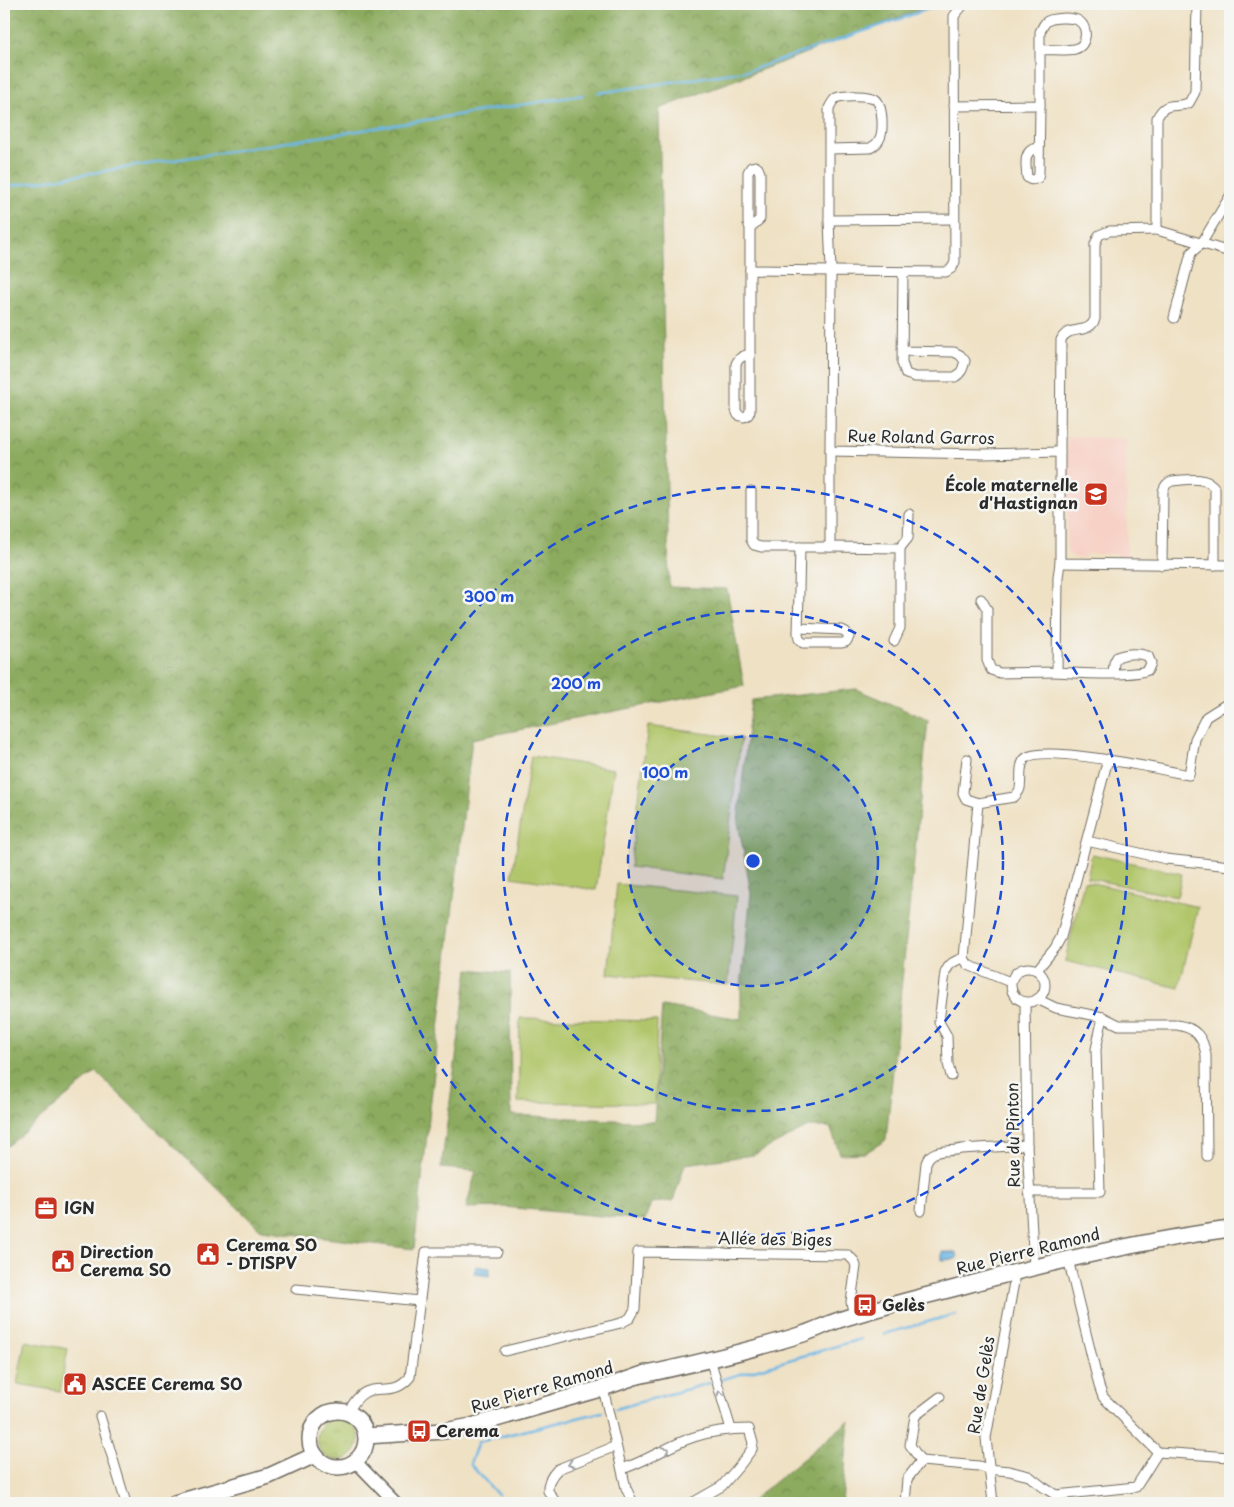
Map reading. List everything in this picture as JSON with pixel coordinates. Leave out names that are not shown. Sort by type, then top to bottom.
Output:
[{"type":"main road","name":"Rue Pierre Ramond","points":[[366,1436],[444,1431],[472,1426],[603,1388],[703,1354],[803,1325],[838,1320],[1012,1272],[1068,1259],[1154,1241],[1230,1229]]},
{"type":"main road","name":"Rue Pierre Ramond","points":[[638,1376],[710,1359],[804,1333],[838,1320]]},
{"type":"main road","points":[[339,1411],[348,1413],[360,1422],[366,1436],[365,1446],[355,1461],[338,1467],[330,1466],[315,1455],[310,1440],[314,1424],[321,1417],[339,1411]]},
{"type":"main road","points":[[175,1503],[269,1476],[315,1455]]},
{"type":"street","points":[[750,270],[946,272],[952,268],[955,262],[954,16],[964,4]]},
{"type":"street","points":[[1158,230],[1157,118],[1161,110],[1166,106],[1182,106],[1189,103],[1195,92],[1197,4]]},
{"type":"street","points":[[1039,148],[1040,32],[1046,21],[1052,19],[1074,19],[1080,21],[1084,26],[1086,38],[1083,44],[1076,49],[1040,50]]},
{"type":"street","points":[[841,96],[870,96],[876,99],[881,109],[881,134],[875,145],[870,148],[830,149],[829,108],[831,103],[841,96]]},
{"type":"street","points":[[954,106],[1040,105]]},
{"type":"street","name":"Rue Roland Garros","points":[[830,149],[830,451],[976,454],[1060,452]]},
{"type":"street","points":[[750,228],[760,219],[760,173],[755,166],[748,172],[748,223],[750,228],[750,270],[750,354],[750,411],[744,417],[738,415],[736,410],[736,364],[742,356],[750,354]]},
{"type":"street","points":[[1174,318],[1191,253],[1201,244],[1230,196]]},
{"type":"street","points":[[829,220],[954,219]]},
{"type":"street","points":[[1058,672],[1061,340],[1071,330],[1090,328],[1096,319],[1096,238],[1103,232],[1109,231],[1158,230],[1230,252]]},
{"type":"street","points":[[902,351],[954,352],[965,361],[960,374],[955,376],[909,376],[906,374],[902,362],[902,351],[903,272]]},
{"type":"street","points":[[830,451],[830,547]]},
{"type":"street","points":[[1162,565],[1164,486],[1172,481],[1205,480],[1213,485],[1215,489],[1215,565]]},
{"type":"street","points":[[751,491],[751,540],[754,544],[761,547],[900,548]]},
{"type":"street","points":[[894,642],[900,628],[900,548],[908,538],[909,514]]},
{"type":"street","points":[[799,628],[842,630],[849,637],[842,644],[803,643],[799,639],[799,628],[800,547]]},
{"type":"street","points":[[1060,563],[1230,565]]},
{"type":"street","points":[[982,599],[987,609],[987,660],[991,670],[1000,673],[1113,673]]},
{"type":"street","points":[[967,759],[962,793],[966,799],[978,804],[1014,797],[1020,790],[1022,765],[1026,758],[1038,754],[1108,759],[1189,775],[1196,739],[1206,717],[1225,705]]},
{"type":"street","points":[[1037,970],[1055,948],[1061,937],[1108,759]]},
{"type":"street","points":[[978,804],[964,958],[968,965],[1010,982]]},
{"type":"street","points":[[1087,841],[1166,859],[1230,866]]},
{"type":"street","points":[[951,1076],[948,1064],[947,1036],[939,1022],[945,973],[954,961],[964,958]]},
{"type":"street","points":[[1021,968],[1037,970],[1044,978],[1045,987],[1041,996],[1038,999],[1025,1002],[1015,997],[1010,982],[1012,976],[1021,968]]},
{"type":"street","points":[[1038,999],[1056,1008],[1103,1018],[1119,1025],[1177,1025],[1186,1026],[1194,1030],[1204,1041],[1206,1055],[1207,1156]]},
{"type":"street","name":"Rue du Pinton","points":[[1025,1002],[1027,1146],[1034,1267]]},
{"type":"street","points":[[1029,1192],[1100,1192],[1096,1049],[1103,1018]]},
{"type":"street","points":[[921,1211],[926,1164],[929,1156],[934,1153],[951,1152],[961,1149],[1027,1146]]},
{"type":"street","points":[[348,1413],[354,1401],[362,1393],[371,1390],[392,1389],[404,1385],[410,1377],[426,1252],[497,1252]]},
{"type":"street","name":"Allée des Biges","points":[[506,1350],[621,1323],[630,1318],[635,1309],[638,1252],[848,1255],[856,1266],[851,1302],[854,1316]]},
{"type":"street","points":[[1068,1259],[1103,1397],[1158,1452],[1230,1457]]},
{"type":"street","name":"Rue de Gelès","points":[[993,1503],[986,1438],[1014,1282],[1012,1272]]},
{"type":"street","points":[[296,1289],[420,1301]]},
{"type":"street","points":[[710,1359],[731,1429]]},
{"type":"street","points":[[603,1388],[626,1488],[633,1503]]},
{"type":"street","points":[[921,1461],[910,1445],[915,1416],[940,1397]]},
{"type":"street","points":[[100,1416],[126,1503]]},
{"type":"street","points":[[622,1469],[693,1437],[731,1429],[749,1429],[754,1443],[752,1449],[722,1486],[692,1503]]},
{"type":"street","points":[[556,1503],[548,1491],[550,1480],[558,1469],[616,1446]]},
{"type":"street","points":[[921,1461],[979,1466],[1029,1476],[1056,1495],[1136,1487],[1158,1452]]},
{"type":"street","points":[[355,1461],[396,1503]]},
{"type":"street","points":[[905,1503],[908,1479],[921,1461]]},
{"type":"shaded area","name":"École maternelle d'Hastignan","points":[[1067,436],[1126,439],[1127,558],[1117,558],[1117,554],[1085,554],[1084,558],[1075,558],[1067,552]]},
{"type":"green space","points":[[4,4],[934,4],[659,109],[669,587],[727,589],[744,686],[472,739],[414,1249],[261,1230],[96,1072],[4,1149]]},
{"type":"green space","points":[[856,689],[928,720],[886,1140],[865,1153],[840,1154],[830,1127],[808,1127],[754,1155],[685,1164],[673,1201],[651,1203],[645,1220],[503,1207],[466,1208],[476,1171],[441,1168],[468,969],[510,973],[511,1115],[654,1122],[662,1006],[741,1019],[741,987],[751,893],[738,822],[751,700]]},
{"type":"green space","points":[[648,726],[741,738],[723,879],[630,867]]},
{"type":"green space","points":[[531,756],[614,769],[596,890],[512,877]]},
{"type":"green space","points":[[1092,854],[1182,874],[1177,897],[1087,878]]},
{"type":"green space","points":[[1084,881],[1198,907],[1179,988],[1065,961]]},
{"type":"green space","points":[[617,884],[737,896],[728,985],[608,974]]},
{"type":"green space","points":[[520,1018],[657,1021],[655,1104],[518,1102]]},
{"type":"green space","points":[[25,1341],[68,1349],[60,1391],[17,1384]]},
{"type":"green space","points":[[342,1418],[350,1421],[356,1427],[359,1439],[356,1451],[350,1457],[334,1460],[326,1457],[320,1451],[317,1435],[320,1427],[326,1421]]},
{"type":"green space","points":[[849,1421],[842,1503],[749,1503]]},
{"type":"water","points":[[942,1252],[956,1252],[958,1256],[956,1259],[942,1260]]},
{"type":"water","points":[[476,1266],[490,1268],[489,1276],[474,1274]]},
{"type":"waterway","points":[[598,93],[751,70],[943,4]]},
{"type":"waterway","points":[[4,187],[583,95]]},
{"type":"waterway","points":[[884,1334],[956,1314]]},
{"type":"waterway","points":[[720,1380],[861,1339]]},
{"type":"waterway","points":[[615,1409],[710,1383]]},
{"type":"waterway","points":[[498,1495],[470,1464],[478,1442],[602,1412]]},
{"type":"place","name":"École maternelle d'Hastignan","points":[[1096,494]]},
{"type":"place","name":"IGN","points":[[46,1208]]},
{"type":"place","name":"Cerema SO - DTISPV","points":[[208,1254]]},
{"type":"place","name":"Direction Cerema SO","points":[[63,1261]]},
{"type":"place","name":"Gelès","points":[[865,1305]]},
{"type":"place","name":"ASCEE Cerema SO","points":[[75,1384]]},
{"type":"place","name":"Cerema","points":[[419,1431]]}]
